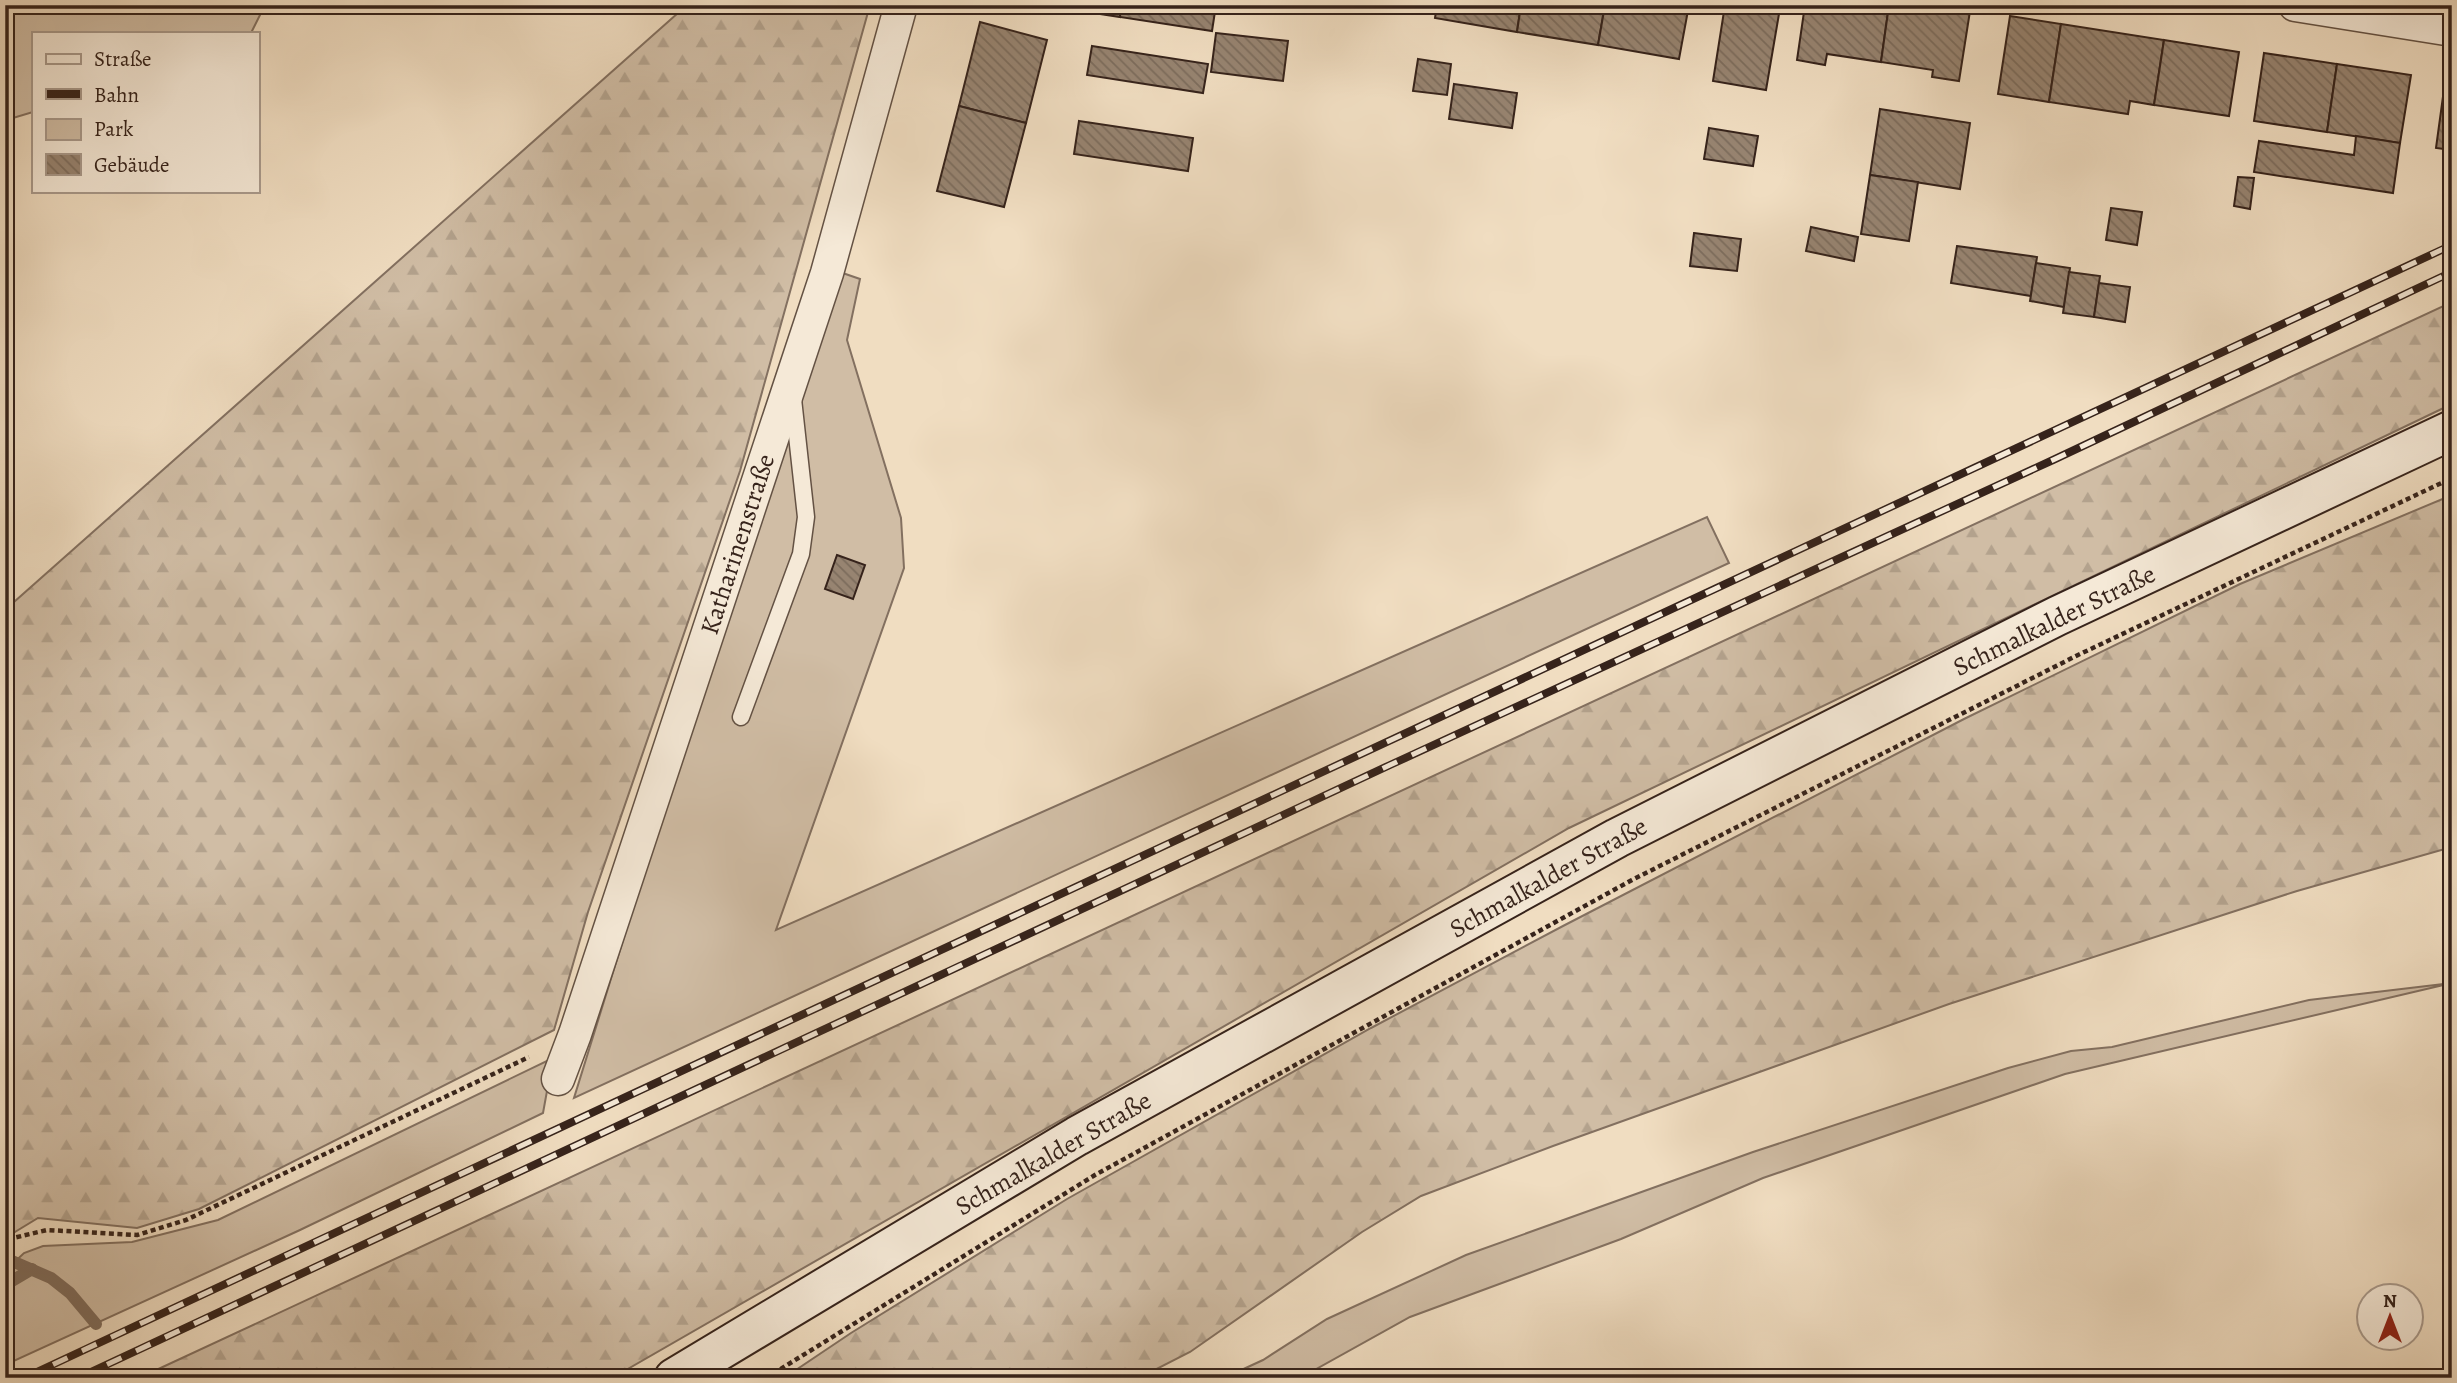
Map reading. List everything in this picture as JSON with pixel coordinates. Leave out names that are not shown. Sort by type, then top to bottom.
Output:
[{"type":"main road","name":"Schmalkalder Straße","points":[[674,1378],[1077,1136],[1617,838],[2057,616],[2452,430]]},
{"type":"street","name":"Katharinenstraße","points":[[558,1079],[827,273],[901,5]]},
{"type":"street","points":[[2295,5],[2452,30]]},
{"type":"lane","points":[[741,717],[801,554],[806,517],[791,380]]},
{"type":"path","points":[[766,1378],[1095,1175],[1632,880],[2078,655],[2452,478]]},
{"type":"path","points":[[5,1249],[13,1238],[47,1230],[137,1235],[186,1220],[575,1034]]},
{"type":"green space","points":[[5,5],[265,5],[252,32],[32,32],[32,112],[13,118],[5,117]]},
{"type":"green space","points":[[687,5],[870,5],[740,471],[588,912],[554,1030],[199,1209],[137,1228],[38,1218],[5,1238],[5,610]]},
{"type":"green space","points":[[831,269],[860,279],[847,340],[901,518],[904,568],[776,930],[1707,517],[1729,563],[574,1098]]},
{"type":"green space","points":[[2452,302],[2452,404],[1569,828],[612,1378],[139,1378]]},
{"type":"green space","points":[[2452,495],[2452,847],[2297,891],[1949,1004],[1421,1196],[1362,1232],[1190,1352],[1139,1378],[784,1378],[851,1333],[1067,1199],[1371,1028],[1563,926],[1964,719],[2240,584]]},
{"type":"green space","points":[[2452,983],[2065,1074],[1763,1178],[1621,1239],[1410,1317],[1300,1378],[1224,1378],[1263,1360],[1327,1319],[1466,1255],[1753,1152],[2008,1068],[2071,1051],[2112,1047],[2309,1000]]},
{"type":"green space","points":[[553,1058],[543,1113],[300,1230],[5,1365],[5,1271],[24,1253],[43,1246],[132,1242],[218,1220]]},
{"type":"building","points":[[1042,5],[1121,5],[1120,17]]},
{"type":"building","points":[[1121,5],[1216,5],[1212,31],[1120,17]]},
{"type":"building","points":[[1437,5],[1521,5],[1517,32],[1435,18]]},
{"type":"building","points":[[1521,5],[1605,5],[1598,45],[1517,32]]},
{"type":"building","points":[[1605,5],[1689,5],[1679,59],[1598,45]]},
{"type":"building","points":[[1725,5],[1780,8],[1766,90],[1713,81]]},
{"type":"building","points":[[1805,5],[1889,5],[1881,62],[1827,54],[1825,65],[1797,60]]},
{"type":"building","points":[[1889,5],[1934,5],[1970,11],[1959,81],[1932,77],[1933,70],[1881,62]]},
{"type":"building","points":[[2010,16],[2061,24],[2049,102],[1998,94]]},
{"type":"building","points":[[980,22],[1047,40],[1026,123],[959,106]]},
{"type":"building","points":[[2061,24],[2164,40],[2154,105],[2130,101],[2128,114],[2049,102]]},
{"type":"building","points":[[1216,33],[1288,41],[1283,81],[1211,72]]},
{"type":"building","points":[[2164,40],[2239,52],[2229,116],[2154,105]]},
{"type":"building","points":[[1092,46],[1208,64],[1203,93],[1087,75]]},
{"type":"building","points":[[2264,53],[2337,64],[2327,132],[2254,121]]},
{"type":"building","points":[[1418,59],[1451,64],[1447,95],[1413,91]]},
{"type":"building","points":[[2337,64],[2411,75],[2400,143],[2327,132]]},
{"type":"building","points":[[2445,82],[2452,83],[2452,150],[2436,148]]},
{"type":"building","points":[[1454,84],[1517,93],[1512,128],[1449,119]]},
{"type":"building","points":[[959,106],[1026,123],[1004,207],[937,191]]},
{"type":"building","points":[[1880,109],[1970,123],[1960,189],[1870,175]]},
{"type":"building","points":[[1079,121],[1193,138],[1188,171],[1074,154]]},
{"type":"building","points":[[1709,128],[1758,136],[1753,166],[1704,159]]},
{"type":"building","points":[[2356,136],[2400,143],[2393,193],[2254,172],[2259,141],[2354,155]]},
{"type":"building","points":[[1870,175],[1918,182],[1909,241],[1861,234]]},
{"type":"building","points":[[2238,177],[2254,178],[2250,209],[2234,206]]},
{"type":"building","points":[[2111,208],[2142,212],[2137,245],[2106,240]]},
{"type":"building","points":[[1811,227],[1858,237],[1854,261],[1806,251]]},
{"type":"building","points":[[1694,233],[1741,239],[1737,271],[1690,266]]},
{"type":"building","points":[[1957,246],[2037,257],[2031,296],[1951,283]]},
{"type":"building","points":[[2036,263],[2070,268],[2064,307],[2030,301]]},
{"type":"building","points":[[2069,272],[2100,276],[2094,317],[2063,313]]},
{"type":"building","points":[[2099,283],[2130,287],[2125,322],[2094,317]]},
{"type":"building","points":[[837,555],[865,565],[853,599],[825,589]]},
{"type":"waterway","points":[[5,1258],[51,1278],[70,1293],[96,1324]]},
{"type":"waterway","points":[[5,1285],[32,1269]]},
{"type":"railway","points":[[24,1378],[2452,245]]},
{"type":"railway","points":[[78,1378],[2452,272]]}]
